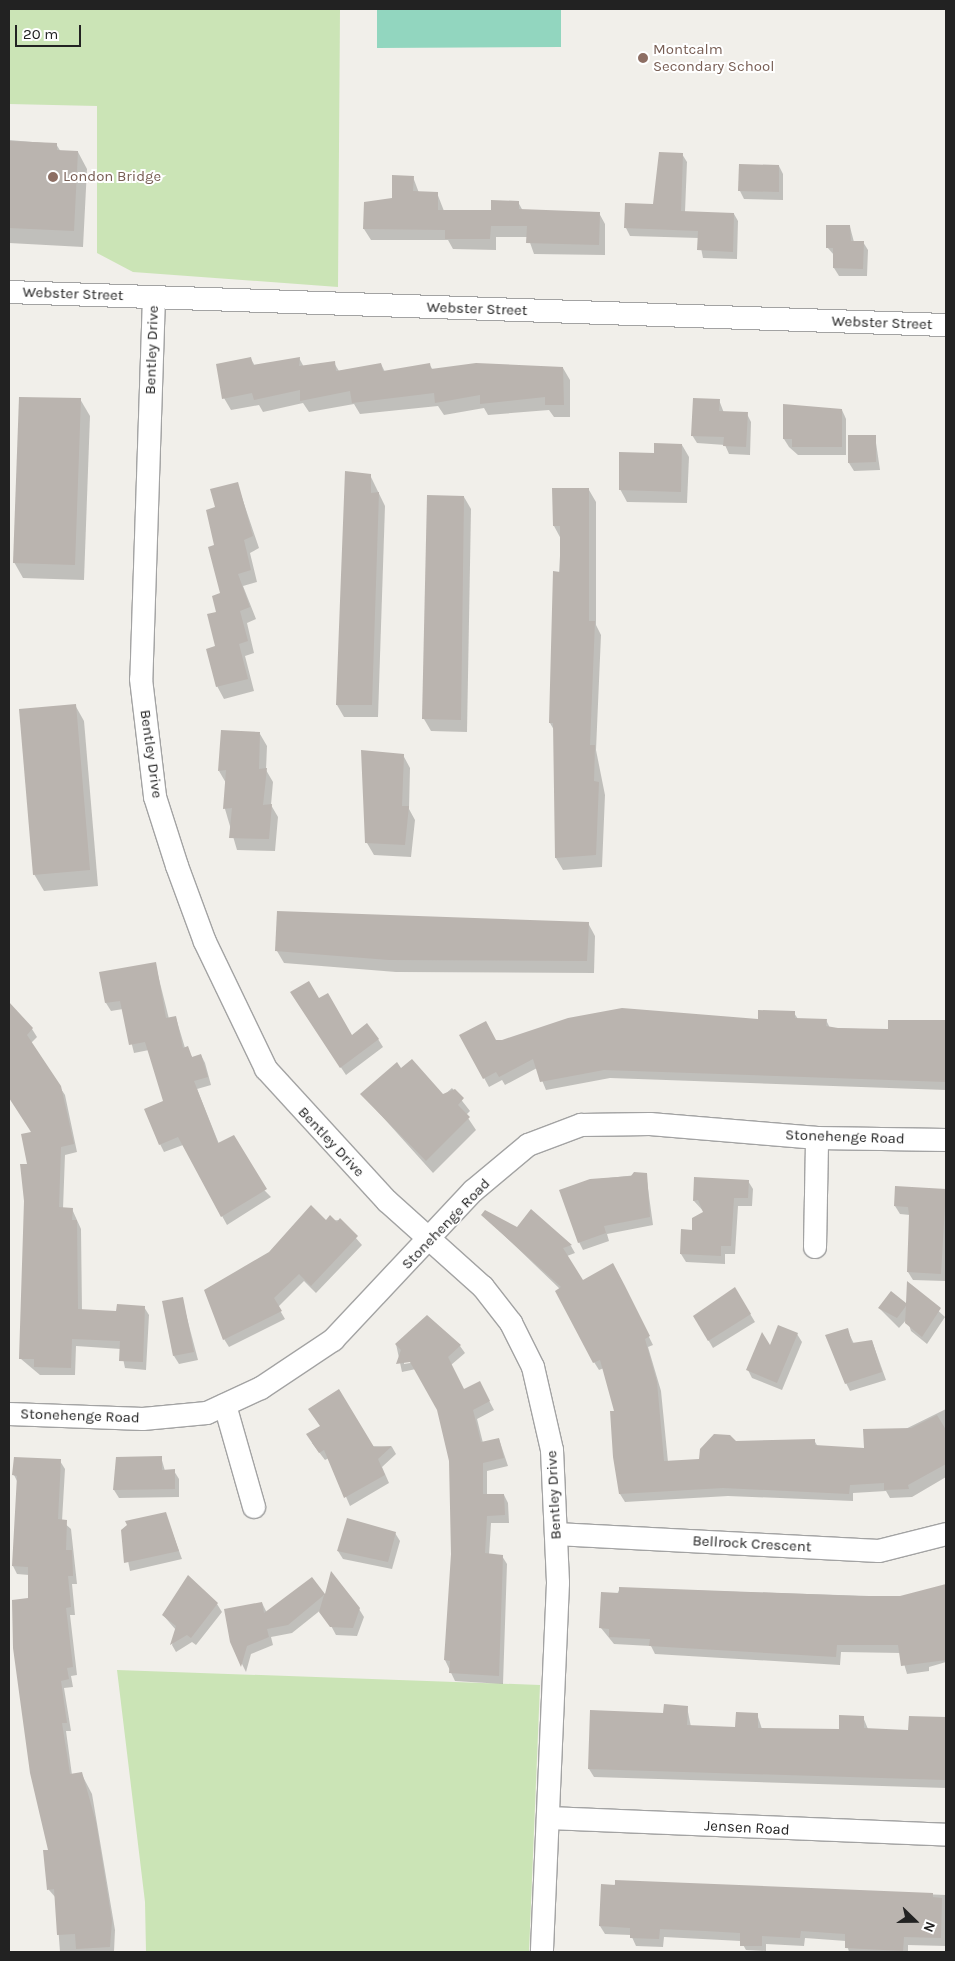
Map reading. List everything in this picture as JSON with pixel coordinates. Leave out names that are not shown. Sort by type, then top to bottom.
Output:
[{"type":"street","name":"Webster Street","points":[[9,292],[946,325]]},
{"type":"street","name":"Bentley Drive","points":[[154,297],[140,679],[155,797],[205,942],[266,1069],[387,1202],[432,1239],[489,1294],[511,1323],[533,1367],[552,1450],[556,1534],[548,1818],[542,1952]]},
{"type":"street","name":"Stonehenge Road","points":[[9,1414],[143,1418],[207,1413],[261,1388],[333,1340],[432,1239],[473,1191],[528,1145],[581,1125],[650,1124],[817,1138],[946,1140]]},
{"type":"street","points":[[815,1247],[817,1138]]},
{"type":"street","points":[[225,1405],[254,1507]]},
{"type":"street","name":"Bellrock Crescent","points":[[556,1534],[879,1551],[946,1534]]},
{"type":"street","name":"Jensen Road","points":[[548,1818],[946,1835]]},
{"type":"green space","points":[[9,9],[340,9],[338,287],[133,272],[97,253],[97,106],[9,104]]},
{"type":"green space","points":[[377,9],[561,9],[561,47],[377,48]]},
{"type":"green space","points":[[117,1670],[540,1685],[529,1952],[146,1952],[145,1902]]},
{"type":"building","points":[[9,141],[57,143],[57,150],[78,151],[74,231],[9,228]]},
{"type":"building","points":[[659,152],[683,153],[681,211],[734,213],[733,252],[697,250],[698,231],[624,228],[625,203],[653,204]]},
{"type":"building","points":[[739,164],[779,165],[779,192],[738,191]]},
{"type":"building","points":[[392,175],[414,176],[413,191],[438,192],[438,210],[491,210],[491,200],[519,201],[519,209],[600,212],[599,245],[526,243],[527,226],[491,226],[490,239],[445,239],[445,230],[363,229],[364,202],[392,198]]},
{"type":"building","points":[[826,225],[850,225],[851,241],[864,241],[863,269],[833,268],[833,248],[826,248]]},
{"type":"building","points":[[251,357],[253,365],[300,357],[299,366],[335,361],[336,371],[381,363],[383,371],[430,363],[431,369],[476,363],[563,367],[564,405],[545,405],[545,397],[480,404],[480,395],[435,403],[434,393],[352,403],[350,391],[300,401],[300,390],[254,400],[252,393],[222,399],[216,364]]},
{"type":"building","points":[[19,397],[81,398],[75,565],[13,563]]},
{"type":"building","points":[[693,398],[720,399],[719,411],[748,412],[746,447],[723,446],[724,437],[691,436]]},
{"type":"building","points":[[783,404],[842,409],[842,447],[792,447],[792,439],[783,439]]},
{"type":"building","points":[[848,435],[876,435],[876,462],[848,463]]},
{"type":"building","points":[[654,443],[682,444],[681,492],[619,490],[619,452],[654,453]]},
{"type":"building","points":[[345,471],[371,474],[371,493],[379,492],[372,705],[336,705]]},
{"type":"building","points":[[238,482],[253,536],[244,540],[251,570],[238,574],[250,607],[240,611],[248,641],[239,644],[248,679],[216,687],[206,649],[215,646],[207,614],[216,612],[212,596],[220,593],[208,547],[214,545],[206,510],[215,507],[210,489]]},
{"type":"building","points":[[552,488],[589,488],[589,621],[595,621],[590,745],[595,745],[594,781],[599,782],[596,855],[555,858],[553,723],[549,723],[553,571],[560,572],[560,526],[553,526]]},
{"type":"building","points":[[427,495],[464,496],[461,720],[422,719]]},
{"type":"building","points":[[76,704],[90,870],[33,875],[19,709]]},
{"type":"building","points":[[221,730],[260,732],[259,769],[267,768],[263,805],[272,804],[269,839],[229,838],[232,808],[223,809],[226,770],[218,771]]},
{"type":"building","points":[[361,750],[404,754],[402,806],[409,806],[405,845],[365,843]]},
{"type":"building","points":[[277,911],[589,922],[587,961],[389,960],[275,951]]},
{"type":"building","points":[[156,962],[166,1018],[176,1016],[183,1048],[188,1046],[192,1057],[201,1054],[208,1077],[194,1081],[218,1143],[234,1135],[267,1189],[221,1217],[178,1137],[159,1145],[144,1109],[163,1101],[145,1042],[129,1045],[120,1001],[105,1003],[99,972]]},
{"type":"building","points":[[309,981],[319,998],[328,993],[352,1035],[367,1023],[379,1039],[340,1068],[290,992]]},
{"type":"building","points":[[9,1002],[33,1028],[27,1035],[61,1086],[74,1144],[61,1147],[59,1207],[73,1208],[72,1220],[77,1220],[78,1309],[116,1311],[117,1304],[145,1306],[143,1362],[119,1361],[120,1341],[72,1339],[71,1368],[34,1367],[34,1359],[19,1359],[24,1201],[20,1164],[27,1164],[21,1134],[31,1132],[9,1098]]},
{"type":"building","points":[[622,1008],[758,1019],[758,1010],[795,1011],[795,1018],[827,1019],[826,1026],[838,1028],[888,1029],[888,1020],[946,1020],[946,1082],[604,1070],[540,1082],[533,1059],[499,1077],[496,1072],[483,1079],[459,1035],[486,1021],[496,1040],[502,1040],[568,1018]]},
{"type":"building","points":[[412,1059],[443,1094],[455,1089],[464,1098],[458,1105],[470,1117],[426,1161],[360,1094],[397,1062],[401,1068]]},
{"type":"building","points":[[634,1172],[647,1173],[650,1217],[604,1226],[606,1233],[578,1243],[559,1190],[590,1179],[631,1176]]},
{"type":"building","points":[[694,1177],[749,1180],[748,1198],[734,1198],[731,1246],[721,1246],[721,1256],[680,1254],[681,1229],[692,1230],[692,1218],[703,1212],[698,1200],[693,1201]]},
{"type":"building","points":[[895,1186],[946,1189],[941,1274],[907,1272],[908,1207],[894,1206]]},
{"type":"building","points":[[311,1205],[326,1220],[330,1215],[337,1222],[340,1218],[358,1236],[311,1286],[299,1274],[274,1298],[282,1311],[223,1340],[204,1290],[269,1252]]},
{"type":"building","points":[[531,1209],[572,1245],[563,1248],[583,1280],[613,1263],[650,1336],[645,1339],[657,1382],[664,1461],[699,1459],[700,1449],[714,1434],[730,1435],[736,1441],[815,1439],[815,1445],[864,1448],[863,1429],[911,1428],[937,1415],[946,1430],[946,1464],[908,1485],[909,1489],[884,1490],[884,1483],[850,1485],[849,1494],[723,1488],[619,1494],[613,1457],[610,1411],[614,1411],[600,1360],[593,1363],[555,1291],[561,1287],[481,1215],[485,1210],[517,1227]]},
{"type":"building","points":[[907,1281],[941,1308],[922,1337],[905,1323],[906,1306],[897,1318],[878,1308],[891,1291],[906,1303]]},
{"type":"building","points":[[735,1287],[751,1314],[708,1341],[693,1316]]},
{"type":"building","points":[[183,1297],[194,1352],[173,1356],[162,1301]]},
{"type":"building","points":[[427,1315],[461,1345],[448,1357],[464,1389],[480,1381],[490,1401],[473,1410],[481,1442],[499,1438],[504,1458],[483,1463],[483,1494],[504,1494],[505,1515],[487,1516],[485,1553],[503,1555],[499,1676],[449,1673],[450,1661],[444,1660],[451,1554],[449,1461],[437,1410],[410,1362],[396,1364],[401,1350],[395,1344]]},
{"type":"building","points":[[778,1325],[798,1333],[777,1383],[746,1370],[762,1332],[770,1345]]},
{"type":"building","points":[[848,1328],[852,1343],[872,1340],[882,1372],[845,1384],[825,1335]]},
{"type":"building","points":[[339,1389],[374,1447],[392,1446],[378,1459],[385,1475],[344,1498],[324,1450],[319,1453],[306,1434],[320,1426],[308,1409]]},
{"type":"building","points":[[162,1456],[162,1470],[175,1469],[175,1489],[113,1490],[116,1457]]},
{"type":"building","points":[[14,1457],[61,1459],[58,1519],[67,1520],[66,1550],[72,1550],[73,1576],[68,1576],[71,1607],[66,1608],[73,1667],[67,1668],[69,1679],[61,1681],[67,1723],[62,1723],[70,1774],[82,1772],[96,1822],[112,1921],[110,1947],[76,1949],[75,1934],[57,1935],[54,1889],[47,1890],[43,1850],[48,1850],[30,1773],[13,1648],[12,1600],[28,1598],[28,1567],[12,1566],[17,1476],[12,1475]]},
{"type":"building","points":[[166,1512],[179,1551],[124,1563],[121,1530],[127,1525],[125,1521]]},
{"type":"building","points":[[347,1518],[396,1532],[388,1562],[337,1551]]},
{"type":"building","points":[[331,1571],[360,1608],[353,1628],[330,1627],[319,1612],[324,1595],[288,1625],[267,1629],[269,1637],[247,1646],[241,1667],[230,1642],[224,1609],[262,1602],[264,1613],[312,1577],[325,1594]]},
{"type":"building","points":[[188,1575],[218,1603],[191,1638],[187,1635],[170,1645],[176,1626],[162,1615]]},
{"type":"building","points":[[946,1584],[946,1660],[901,1666],[898,1645],[837,1645],[836,1657],[649,1646],[650,1639],[609,1637],[609,1629],[599,1628],[601,1592],[619,1593],[619,1587],[900,1596]]},
{"type":"building","points":[[664,1704],[688,1706],[687,1725],[735,1727],[736,1712],[758,1713],[758,1728],[839,1729],[839,1715],[864,1716],[864,1728],[908,1730],[909,1716],[946,1717],[946,1780],[588,1769],[590,1710],[663,1713]]},
{"type":"building","points":[[615,1880],[933,1893],[933,1897],[942,1898],[941,1938],[904,1937],[903,1951],[845,1948],[845,1934],[801,1931],[800,1938],[762,1936],[762,1946],[740,1946],[740,1933],[660,1929],[659,1939],[630,1938],[630,1928],[599,1926],[601,1884],[615,1885]]},
{"type":"place","name":"Montcalm Secondary School","points":[[643,58]]},
{"type":"place","name":"London Bridge","points":[[53,177]]}]
